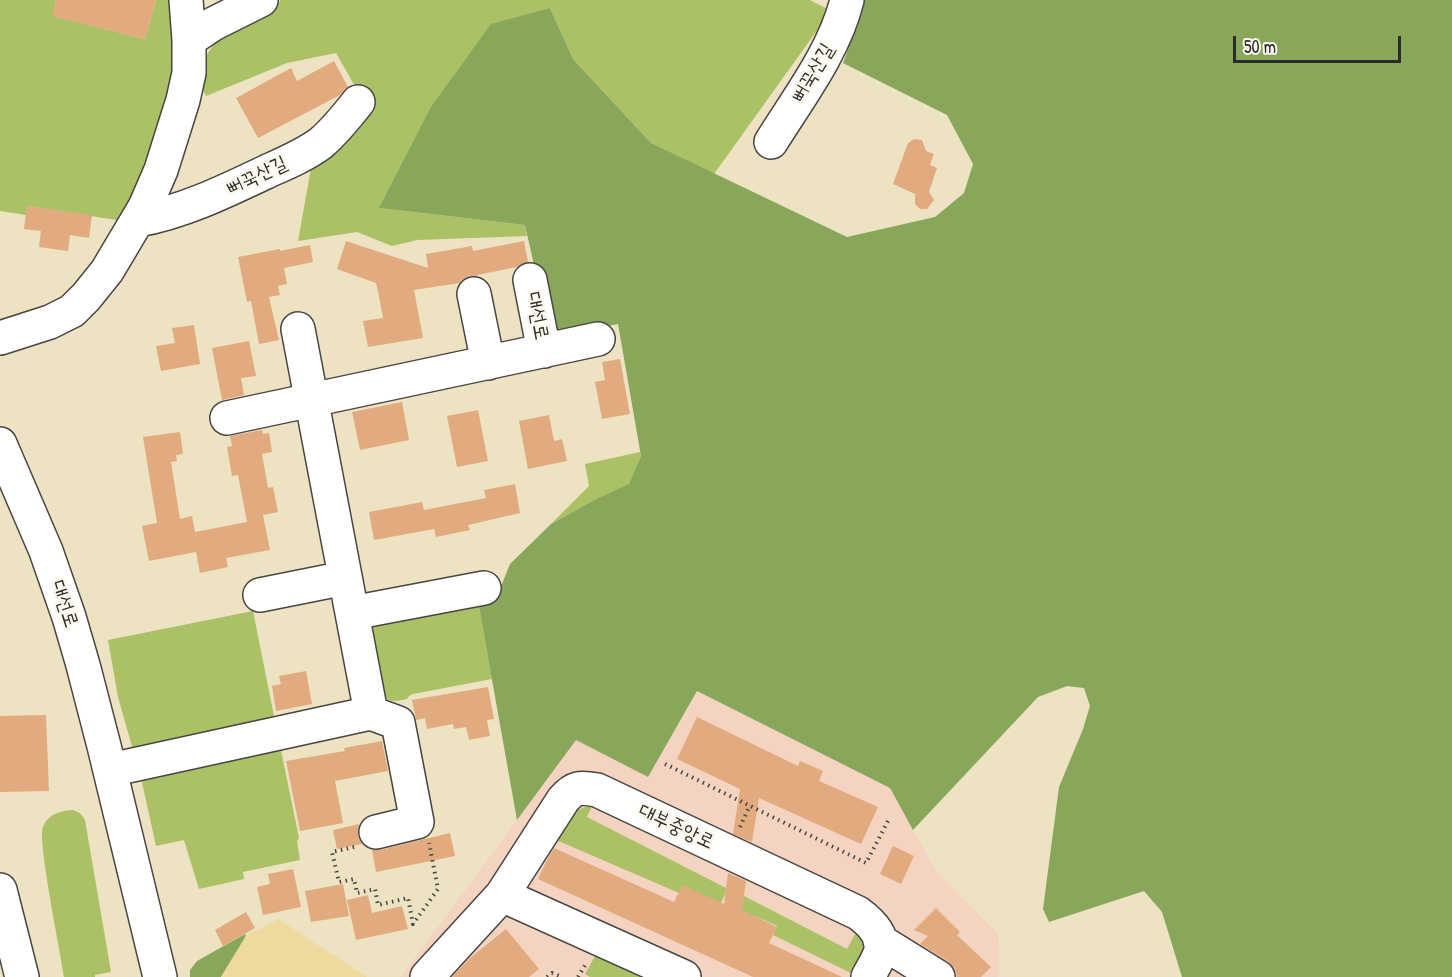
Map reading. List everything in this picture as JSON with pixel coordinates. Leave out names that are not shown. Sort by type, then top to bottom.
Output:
[{"type":"street","points":[[0,338],[50,322],[72,311],[107,271],[138,220],[161,170],[189,73],[186,0]]},
{"type":"street","points":[[189,40],[213,24],[261,0]]},
{"type":"street","name":"뻐꾹산길","points":[[771,142],[827,52],[843,19],[848,0]]},
{"type":"street","name":"뻐꾹산길","points":[[138,220],[182,208],[234,187],[306,153],[322,142],[358,102]]},
{"type":"street","name":"대선로","points":[[530,280],[544,351]]},
{"type":"street","points":[[474,294],[488,363]]},
{"type":"street","points":[[298,329],[371,713]]},
{"type":"street","name":"대선로","points":[[227,418],[598,339]]},
{"type":"street","name":"대선로","points":[[0,444],[46,551],[84,665],[160,977]]},
{"type":"street","points":[[260,595],[345,578]]},
{"type":"street","points":[[352,613],[484,588]]},
{"type":"street","points":[[110,770],[371,713],[398,723],[417,822],[378,831]]},
{"type":"street","name":"대부중앙로","points":[[427,977],[502,895],[563,800],[577,788],[597,790],[858,913],[872,925],[880,941],[938,977]]},
{"type":"street","points":[[0,890],[22,977]]},
{"type":"street","points":[[502,895],[684,977]]},
{"type":"street","points":[[868,977],[880,951],[880,941]]},
{"type":"path","points":[[665,764],[867,863],[888,821]]},
{"type":"path","points":[[378,831],[382,842],[332,852],[339,882],[354,879],[357,893],[375,889],[378,905],[408,898],[413,924],[438,889],[425,821],[417,822]]},
{"type":"path","points":[[547,977],[552,973],[562,977]]},
{"type":"shaded area","points":[[697,691],[890,788],[936,871],[999,935],[998,977],[401,977],[576,740],[648,777]]},
{"type":"green space","points":[[0,0],[56,0],[53,16],[145,39],[156,0],[176,0],[182,67],[129,222],[27,206],[26,215],[0,211]]},
{"type":"green space","points":[[281,0],[810,0],[831,11],[714,174],[651,143],[573,59],[550,8],[379,208],[525,225],[527,236],[417,240],[392,246],[357,232],[298,241],[313,157],[356,88],[336,53],[287,63],[206,96],[199,82],[202,63],[218,37],[261,16]]},
{"type":"green space","points":[[863,0],[1452,0],[1452,977],[1182,977],[1162,912],[1144,891],[1049,922],[1043,909],[1059,787],[1090,706],[1084,688],[1067,686],[1038,697],[913,830],[890,788],[697,691],[648,777],[576,740],[517,820],[478,601],[502,584],[510,564],[551,524],[629,484],[641,456],[618,324],[558,336],[549,332],[525,225],[379,208],[431,107],[491,24],[550,8],[573,59],[651,143],[847,237],[935,217],[964,193],[973,164],[947,115],[843,63],[858,22]]},
{"type":"green space","points":[[640,452],[641,456],[629,485],[596,499],[551,524],[589,486],[585,464]]},
{"type":"green space","points":[[478,601],[492,679],[413,694],[407,699],[391,701],[383,696],[371,628],[375,623]]},
{"type":"green space","points":[[253,611],[275,721],[133,750],[118,697],[108,640]]},
{"type":"green space","points":[[281,750],[299,838],[297,841],[300,860],[243,872],[244,879],[199,889],[184,840],[156,846],[141,778]]},
{"type":"green space","points":[[593,804],[587,817],[726,888],[721,903],[679,893],[547,836],[573,812]]},
{"type":"green space","points":[[73,810],[80,813],[85,820],[111,972],[95,975],[95,977],[64,977],[43,853],[42,836],[45,823],[55,814]]},
{"type":"green space","points":[[744,896],[847,949],[861,923],[871,934],[857,976],[773,935],[777,926],[755,916],[735,918]]},
{"type":"green space","points":[[245,934],[246,936],[221,977],[190,977],[190,970],[197,961]]},
{"type":"green space","points":[[598,951],[664,977],[590,977],[585,974]]},
{"type":"sand","points":[[278,919],[367,977],[221,977],[246,936]]},
{"type":"building","points":[[56,0],[156,0],[145,39],[52,16]]},
{"type":"building","points":[[334,61],[348,87],[340,95],[258,138],[236,98],[291,68],[297,81]]},
{"type":"building","points":[[914,139],[922,140],[926,151],[934,154],[930,165],[937,168],[929,192],[934,200],[927,209],[920,209],[915,204],[915,194],[893,184],[908,143]]},
{"type":"building","points":[[27,206],[92,215],[89,238],[70,235],[68,251],[39,247],[41,231],[24,229]]},
{"type":"building","points":[[346,241],[428,268],[426,254],[472,246],[473,251],[524,241],[528,262],[517,267],[470,276],[460,283],[414,290],[423,338],[368,347],[363,321],[383,318],[378,291],[376,283],[337,269]]},
{"type":"building","points":[[310,245],[313,262],[284,268],[287,284],[278,286],[280,295],[269,297],[279,340],[259,344],[251,301],[247,302],[238,257]]},
{"type":"building","points":[[194,325],[200,364],[161,371],[156,346],[175,343],[172,328]]},
{"type":"building","points":[[249,341],[256,376],[241,378],[244,395],[222,400],[212,348]]},
{"type":"building","points":[[620,359],[630,414],[602,419],[595,382],[605,380],[602,362]]},
{"type":"building","points":[[402,402],[409,440],[360,450],[352,412]]},
{"type":"building","points":[[478,410],[488,461],[457,467],[447,416]]},
{"type":"building","points":[[549,415],[554,441],[562,439],[567,461],[528,469],[519,421]]},
{"type":"building","points":[[262,430],[263,434],[269,433],[272,452],[262,454],[268,488],[273,487],[278,512],[263,515],[270,550],[226,558],[228,567],[200,573],[196,552],[149,561],[142,526],[157,523],[143,437],[180,432],[183,454],[176,455],[177,461],[171,462],[180,519],[192,516],[195,532],[247,522],[238,475],[232,476],[227,447],[232,446],[230,436]]},
{"type":"building","points":[[515,484],[520,513],[468,525],[470,530],[436,537],[434,529],[374,540],[369,512],[422,502],[424,510],[486,498],[484,490]]},
{"type":"building","points":[[306,671],[312,704],[276,711],[272,686],[281,684],[279,676]]},
{"type":"building","points":[[488,687],[494,719],[487,720],[490,736],[469,740],[466,727],[454,729],[453,724],[427,729],[425,718],[416,720],[412,700]]},
{"type":"building","points":[[46,715],[49,791],[0,792],[0,716]]},
{"type":"building","points":[[697,717],[798,766],[800,761],[823,771],[819,781],[878,807],[861,844],[759,798],[752,842],[733,834],[740,789],[677,759]]},
{"type":"building","points":[[382,741],[388,771],[335,781],[343,823],[300,831],[286,761],[345,751],[344,748]]},
{"type":"building","points":[[359,824],[358,836],[362,844],[337,849],[333,830]]},
{"type":"building","points":[[450,833],[455,856],[376,872],[372,850]]},
{"type":"building","points":[[893,846],[914,856],[901,884],[880,874]]},
{"type":"building","points":[[554,848],[674,902],[682,885],[724,904],[728,873],[746,881],[742,910],[777,927],[769,943],[842,977],[753,977],[538,879]]},
{"type":"building","points":[[293,869],[301,907],[263,915],[257,887],[270,884],[268,874]]},
{"type":"building","points":[[343,884],[349,916],[311,922],[305,891]]},
{"type":"building","points":[[368,895],[372,913],[402,906],[408,929],[356,940],[347,900]]},
{"type":"building","points":[[936,908],[960,932],[957,935],[991,967],[981,977],[957,977],[955,969],[948,961],[920,944],[928,936],[914,930]]},
{"type":"building","points":[[246,912],[255,928],[223,946],[215,930]]},
{"type":"building","points":[[506,929],[539,969],[529,977],[452,977],[469,959]]}]
